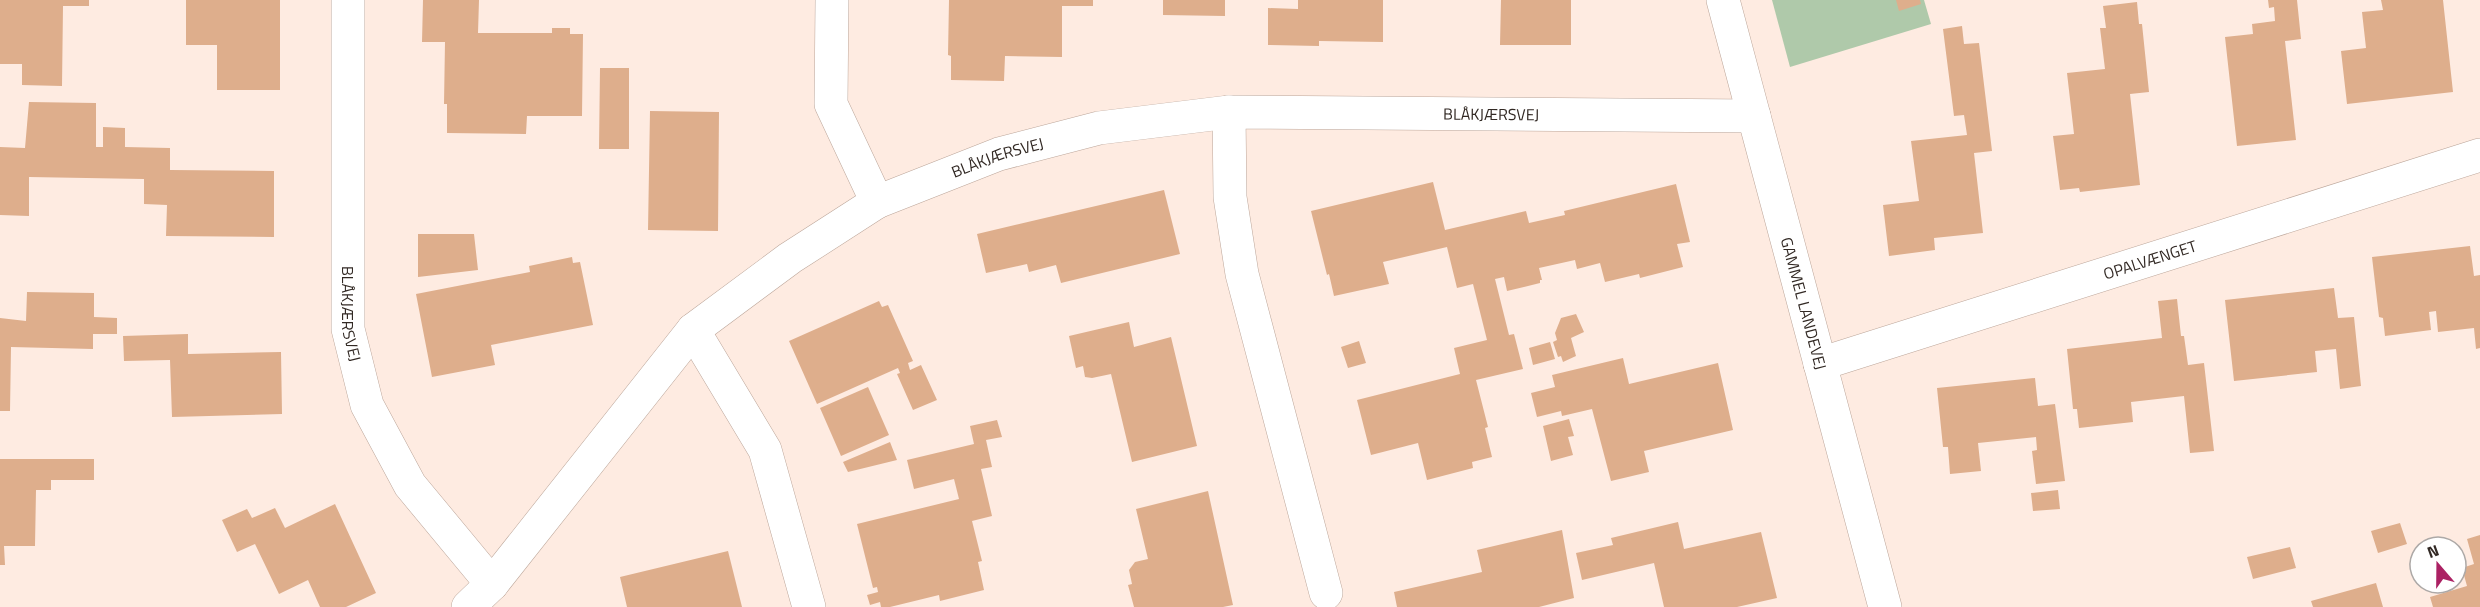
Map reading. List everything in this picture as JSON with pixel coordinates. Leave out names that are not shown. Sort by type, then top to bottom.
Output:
[{"type":"street","name":"BLÅKJÆRSVEJ","points":[[348,0],[348,329],[367,405],[411,485],[492,584]]},
{"type":"street","points":[[832,0],[831,104],[877,202]]},
{"type":"street","name":"GAMMEL LANDEVEJ","points":[[1723,0],[1885,607]]},
{"type":"street","name":"BLÅKJÆRSVEJ","points":[[468,607],[492,584],[693,330],[790,258],[877,202],[999,154],[1085,132],[1228,112],[1754,116]]},
{"type":"street","points":[[1228,112],[1230,197],[1242,274],[1326,593]]},
{"type":"street","name":"OPALVÆNGET","points":[[1820,364],[2480,155]]},
{"type":"street","points":[[693,330],[765,450],[809,607]]},
{"type":"green space","points":[[1772,0],[1924,0],[1931,24],[1790,67]]},
{"type":"building","points":[[0,0],[89,0],[89,6],[63,6],[62,86],[22,85],[22,64],[0,64]]},
{"type":"building","points":[[186,0],[280,0],[280,90],[217,90],[217,45],[186,45]]},
{"type":"building","points":[[423,0],[479,0],[478,33],[552,33],[552,28],[570,28],[570,34],[583,34],[582,116],[527,116],[526,134],[447,133],[447,104],[444,104],[445,42],[422,42]]},
{"type":"building","points":[[949,0],[1093,0],[1093,6],[1062,6],[1062,57],[1005,56],[1004,81],[951,80],[951,56],[948,55]]},
{"type":"building","points":[[1163,0],[1225,0],[1225,16],[1163,15]]},
{"type":"building","points":[[1298,0],[1383,0],[1383,42],[1319,41],[1319,46],[1268,45],[1268,8],[1298,9]]},
{"type":"building","points":[[1501,0],[1571,0],[1571,45],[1500,45]]},
{"type":"building","points":[[1896,0],[1920,0],[1921,4],[1899,11]]},
{"type":"building","points":[[2268,0],[2297,0],[2301,39],[2285,41],[2296,140],[2237,146],[2225,37],[2253,34],[2252,24],[2275,21],[2274,7],[2269,8]]},
{"type":"building","points":[[2381,0],[2443,0],[2453,92],[2347,104],[2341,51],[2366,48],[2362,12],[2383,10]]},
{"type":"building","points":[[2137,2],[2139,24],[2142,24],[2149,92],[2130,94],[2140,185],[2080,192],[2079,188],[2060,190],[2053,136],[2074,134],[2067,73],[2105,69],[2100,28],[2106,28],[2103,6]]},
{"type":"building","points":[[1962,26],[1964,44],[1979,43],[1992,151],[1974,153],[1983,233],[1934,238],[1935,250],[1889,256],[1883,205],[1919,201],[1911,141],[1967,135],[1964,115],[1954,116],[1943,29]]},
{"type":"building","points":[[600,68],[629,68],[629,149],[599,149]]},
{"type":"building","points":[[29,102],[96,103],[96,147],[103,147],[103,127],[125,128],[125,147],[170,148],[170,170],[274,171],[274,237],[166,236],[167,205],[144,204],[144,179],[29,177],[29,216],[0,215],[0,147],[25,148]]},
{"type":"building","points":[[650,111],[719,112],[718,231],[648,230]]},
{"type":"building","points":[[1433,182],[1445,230],[1526,211],[1529,223],[1565,215],[1564,211],[1676,184],[1690,242],[1677,244],[1683,267],[1640,278],[1639,274],[1605,282],[1600,263],[1577,269],[1575,260],[1539,268],[1542,280],[1540,283],[1507,291],[1504,277],[1495,279],[1509,335],[1514,334],[1523,369],[1476,380],[1488,427],[1485,428],[1492,457],[1472,462],[1473,468],[1427,480],[1418,443],[1371,455],[1357,400],[1460,374],[1454,348],[1487,340],[1473,284],[1457,288],[1447,247],[1383,262],[1389,284],[1334,296],[1311,211]]},
{"type":"building","points":[[1164,190],[1180,254],[1061,283],[1056,265],[1029,272],[1027,264],[986,273],[977,234]]},
{"type":"building","points":[[418,234],[474,234],[478,270],[418,277]]},
{"type":"building","points":[[2470,246],[2474,276],[2480,275],[2480,348],[2476,349],[2474,328],[2438,332],[2436,311],[2429,312],[2431,330],[2385,336],[2383,318],[2379,317],[2372,257]]},
{"type":"building","points":[[572,257],[573,263],[580,262],[593,325],[491,345],[495,365],[432,377],[416,294],[530,272],[529,266]]},
{"type":"building","points":[[2334,288],[2338,318],[2354,317],[2361,386],[2340,389],[2336,349],[2315,351],[2317,372],[2234,381],[2225,300]]},
{"type":"building","points":[[27,292],[94,293],[94,317],[117,318],[117,334],[93,334],[93,349],[11,347],[10,411],[0,411],[0,318],[26,321]]},
{"type":"building","points":[[2177,299],[2181,336],[2184,336],[2188,365],[2204,363],[2214,451],[2190,453],[2184,396],[2131,402],[2133,422],[2079,428],[2077,409],[2073,409],[2067,349],[2162,338],[2158,301]]},
{"type":"building","points":[[879,301],[882,307],[888,305],[913,361],[908,363],[910,370],[921,365],[937,400],[913,410],[897,374],[900,373],[898,368],[817,404],[789,341]]},
{"type":"building","points":[[1576,314],[1584,332],[1571,338],[1576,356],[1563,362],[1561,356],[1558,357],[1553,342],[1557,340],[1555,333],[1561,318]]},
{"type":"building","points":[[1129,322],[1134,347],[1171,337],[1197,446],[1132,462],[1111,374],[1085,377],[1083,366],[1076,368],[1069,336]]},
{"type":"building","points":[[188,334],[188,354],[281,352],[282,414],[172,417],[170,360],[124,361],[123,336]]},
{"type":"building","points":[[1359,341],[1366,363],[1348,368],[1341,347]]},
{"type":"building","points":[[1550,342],[1555,359],[1533,365],[1529,348]]},
{"type":"building","points":[[1623,358],[1629,384],[1718,363],[1733,430],[1644,451],[1649,472],[1611,481],[1592,409],[1562,416],[1561,411],[1537,417],[1531,393],[1555,387],[1552,375]]},
{"type":"building","points":[[2035,378],[2038,406],[2055,404],[2065,481],[2036,484],[2032,451],[2037,450],[2036,437],[1978,443],[1981,471],[1950,474],[1948,447],[1943,447],[1937,388]]},
{"type":"building","points":[[868,387],[889,435],[841,456],[820,408]]},
{"type":"building","points":[[1569,419],[1574,436],[1568,437],[1573,455],[1551,461],[1543,426]]},
{"type":"building","points":[[997,420],[1002,437],[986,440],[992,467],[981,469],[992,516],[972,521],[982,561],[978,562],[984,590],[940,601],[939,595],[890,607],[881,607],[880,602],[870,605],[867,595],[878,592],[877,587],[873,588],[857,524],[959,499],[954,479],[914,489],[907,460],[974,444],[970,426]]},
{"type":"building","points":[[890,442],[897,460],[848,472],[843,462]]},
{"type":"building","points":[[0,459],[94,459],[94,480],[51,480],[51,490],[36,490],[35,546],[4,546],[5,565],[0,565]]},
{"type":"building","points":[[2058,490],[2060,509],[2033,511],[2031,493]]},
{"type":"building","points":[[1208,491],[1233,605],[1134,607],[1128,585],[1132,584],[1129,570],[1135,562],[1148,559],[1136,509]]},
{"type":"building","points":[[335,504],[376,593],[346,607],[320,607],[308,580],[279,594],[255,544],[237,552],[222,520],[247,509],[252,518],[275,508],[285,528]]},
{"type":"building","points":[[1678,522],[1684,549],[1761,532],[1777,598],[1737,607],[1664,607],[1654,563],[1582,580],[1576,553],[1613,545],[1611,538]]},
{"type":"building","points":[[2400,523],[2407,544],[2378,553],[2371,531]]},
{"type":"building","points":[[1562,530],[1574,598],[1539,607],[1397,607],[1394,592],[1482,572],[1477,550]]},
{"type":"building","points":[[2480,535],[2480,607],[2433,607],[2430,597],[2468,595],[2468,566],[2474,564],[2468,539]]},
{"type":"building","points":[[2290,547],[2296,568],[2253,579],[2247,557]]},
{"type":"building","points":[[728,551],[742,607],[627,607],[620,577]]},
{"type":"building","points":[[2376,583],[2383,607],[2313,607],[2311,601]]}]
